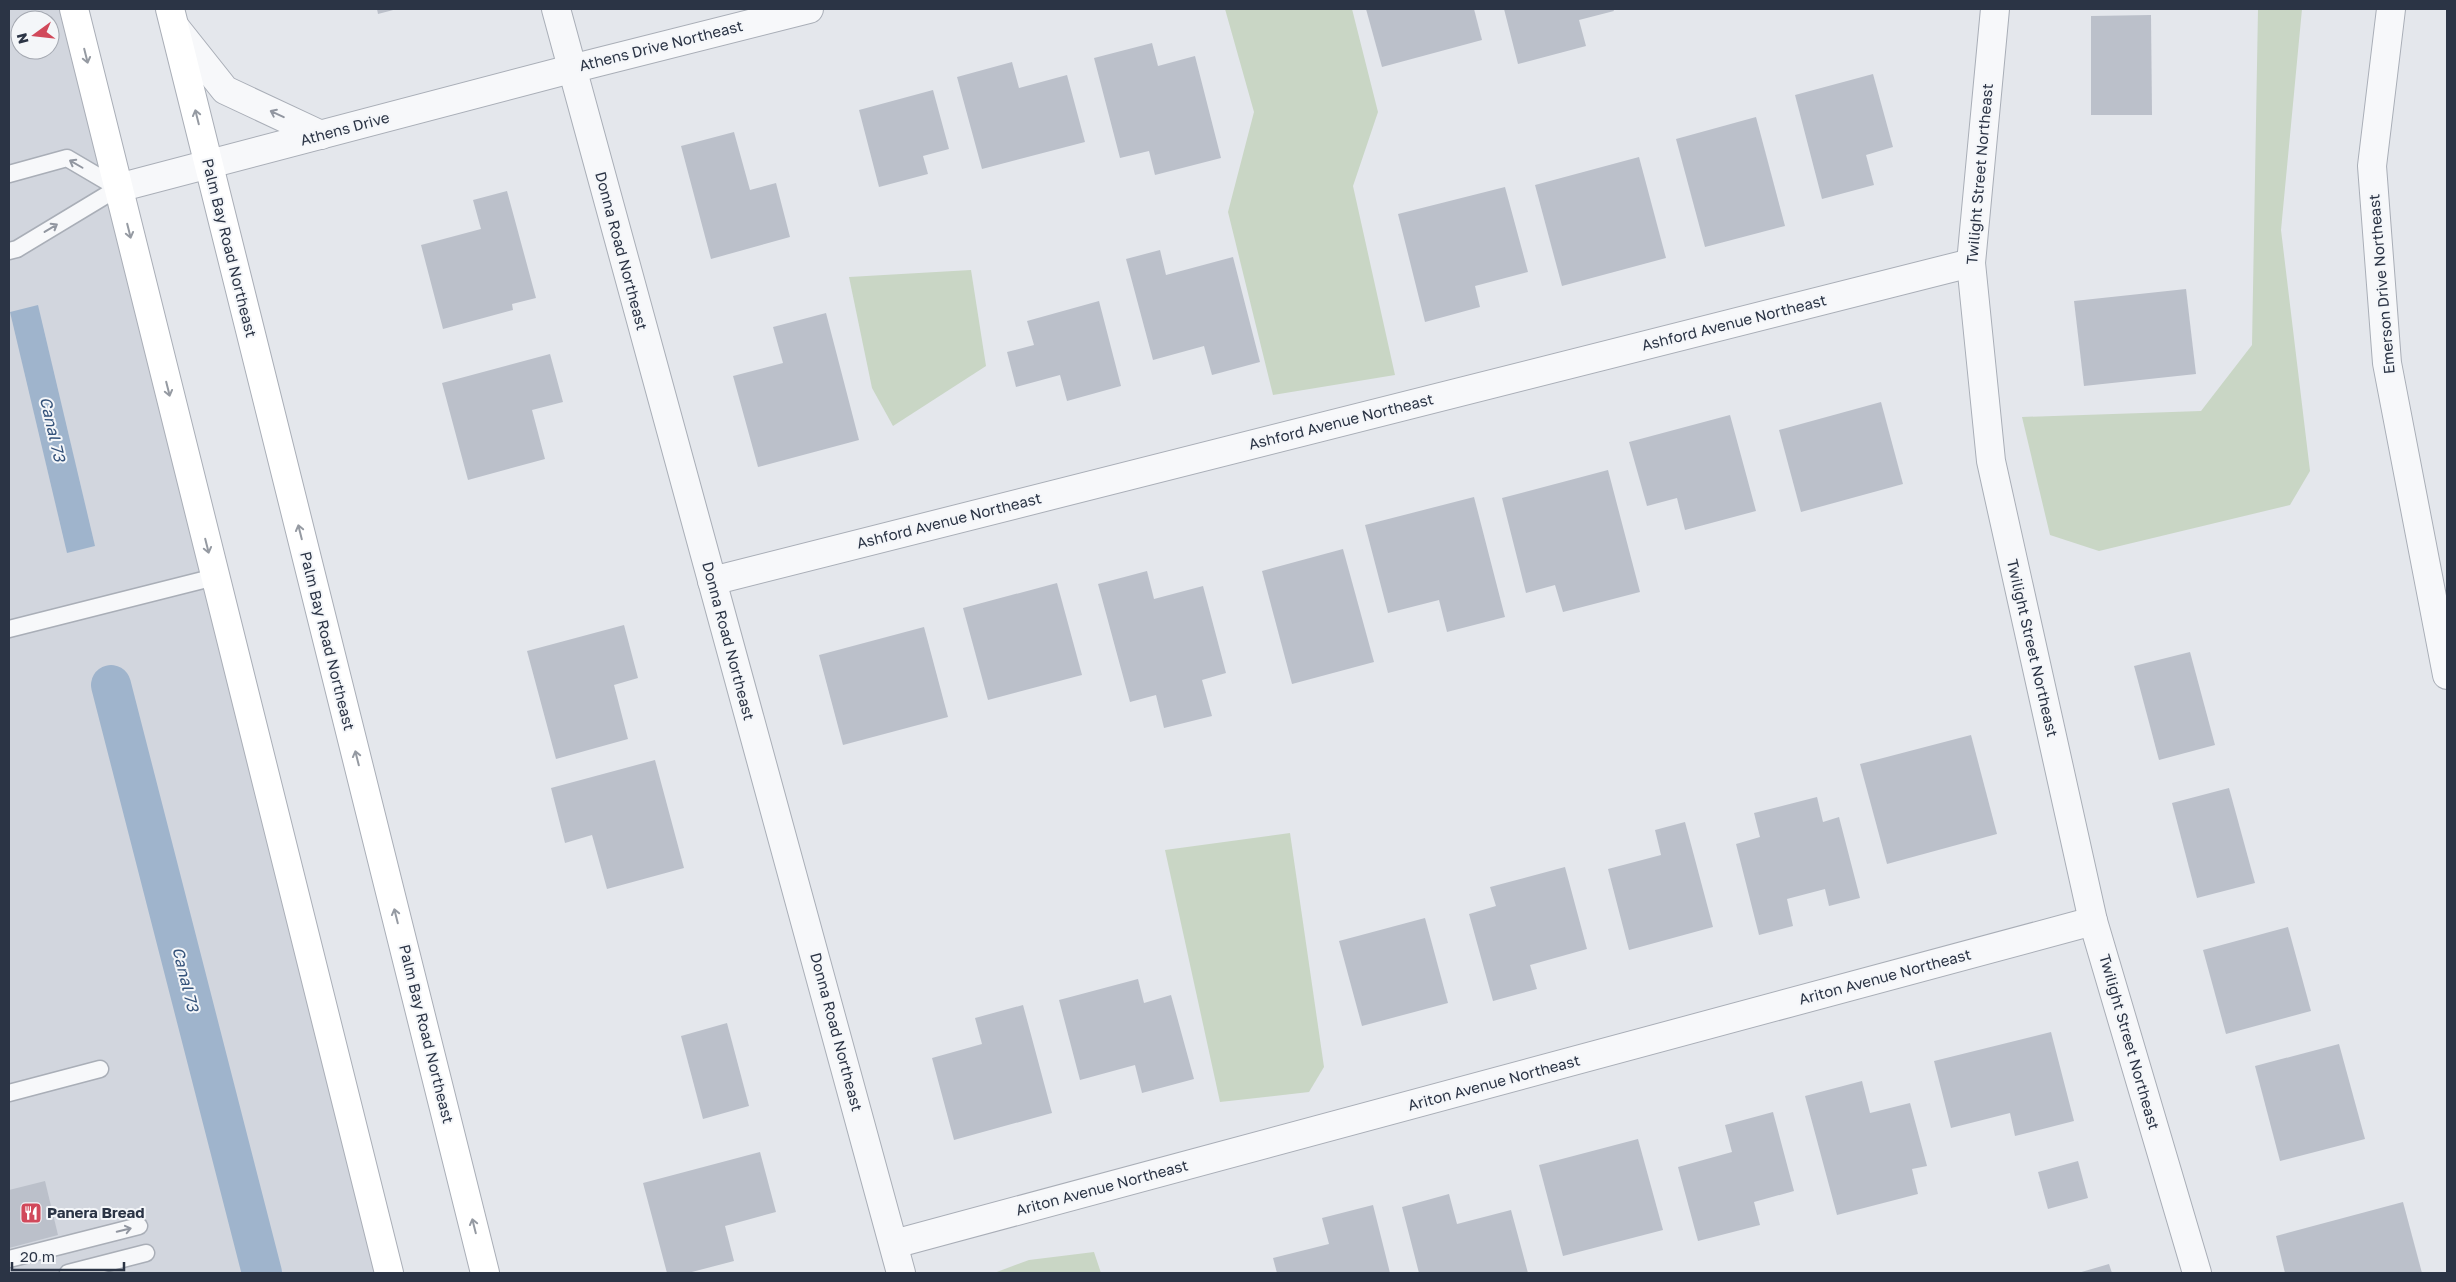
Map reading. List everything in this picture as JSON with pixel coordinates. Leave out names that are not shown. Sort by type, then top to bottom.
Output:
[{"type":"main road","points":[[74,9],[389,1273]]},
{"type":"main road","name":"Palm Bay Road Northeast","points":[[172,18],[485,1273]]},
{"type":"street","name":"Donna Road Northeast","points":[[556,9],[901,1273]]},
{"type":"street","name":"Athens Drive Northeast","points":[[571,69],[809,9]]},
{"type":"street","name":"Twilight Street Northeast","points":[[1995,9],[1971,264],[1990,461],[2093,921],[2197,1273]]},
{"type":"street","name":"Emerson Drive Northeast","points":[[2391,9],[2372,166],[2387,363],[2447,675]]},
{"type":"street","points":[[172,18],[225,90],[320,135]]},
{"type":"street","name":"Athens Drive","points":[[118,188],[571,69]]},
{"type":"street","name":"Ashford Avenue Northeast","points":[[712,581],[1971,264]]},
{"type":"street","name":"Ariton Avenue Northeast","points":[[894,1244],[2093,921]]},
{"type":"lane","points":[[9,174],[67,158],[118,188]]},
{"type":"lane","name":"Athens Drive","points":[[9,251],[17,249],[118,188]]},
{"type":"lane","points":[[9,629],[215,578]]},
{"type":"lane","points":[[9,1092],[100,1069]]},
{"type":"lane","points":[[9,1259],[139,1226]]},
{"type":"lane","points":[[68,1273],[146,1253]]},
{"type":"shaded area","points":[[9,9],[74,9],[389,1273],[9,1273]]},
{"type":"green space","points":[[1225,9],[1352,9],[1378,112],[1353,186],[1395,375],[1273,395],[1228,212],[1254,112]]},
{"type":"green space","points":[[2258,9],[2302,9],[2281,230],[2310,471],[2290,505],[2099,551],[2050,535],[2022,417],[2201,411],[2252,345]]},
{"type":"green space","points":[[971,270],[986,366],[893,426],[872,388],[849,277]]},
{"type":"green space","points":[[1290,833],[1324,1067],[1309,1092],[1220,1102],[1165,850]]},
{"type":"green space","points":[[1094,1252],[1101,1273],[994,1273],[1029,1260]]},
{"type":"water","points":[[38,305],[95,546],[67,553],[10,312]]},
{"type":"building","points":[[377,9],[397,9],[378,14]]},
{"type":"building","points":[[1366,9],[1474,9],[1482,40],[1382,67]]},
{"type":"building","points":[[1504,9],[1613,9],[1614,11],[1579,20],[1586,46],[1518,64]]},
{"type":"building","points":[[2151,15],[2152,115],[2091,115],[2091,16]]},
{"type":"building","points":[[1152,43],[1158,66],[1195,56],[1221,158],[1155,175],[1149,151],[1120,158],[1094,58]]},
{"type":"building","points":[[1012,62],[1019,88],[1067,75],[1085,142],[982,169],[957,77]]},
{"type":"building","points":[[1873,74],[1893,147],[1866,155],[1874,185],[1822,199],[1795,95]]},
{"type":"building","points":[[933,90],[949,149],[923,156],[928,174],[879,187],[859,110]]},
{"type":"building","points":[[1756,117],[1785,226],[1705,247],[1676,139]]},
{"type":"building","points":[[734,132],[750,190],[776,183],[790,237],[711,259],[681,146]]},
{"type":"building","points":[[1639,157],[1666,258],[1562,286],[1535,185]]},
{"type":"building","points":[[1505,187],[1528,272],[1475,286],[1480,307],[1425,322],[1398,214]]},
{"type":"building","points":[[507,191],[536,298],[512,304],[513,310],[443,329],[421,245],[481,229],[473,200]]},
{"type":"building","points":[[1160,250],[1166,275],[1233,257],[1260,362],[1212,375],[1204,346],[1153,360],[1126,259]]},
{"type":"building","points":[[2186,289],[2196,374],[2084,386],[2074,301]]},
{"type":"building","points":[[1099,301],[1121,386],[1067,401],[1060,375],[1016,387],[1007,352],[1034,345],[1027,321]]},
{"type":"building","points":[[826,313],[859,440],[758,467],[733,376],[783,363],[773,327]]},
{"type":"building","points":[[550,354],[563,402],[532,410],[545,459],[468,480],[442,383]]},
{"type":"building","points":[[1881,402],[1903,484],[1801,512],[1779,430]]},
{"type":"building","points":[[1730,415],[1756,511],[1685,530],[1677,498],[1647,506],[1629,442]]},
{"type":"building","points":[[1608,470],[1640,592],[1563,612],[1555,585],[1526,593],[1502,498]]},
{"type":"building","points":[[1474,497],[1505,617],[1447,632],[1439,600],[1388,613],[1365,525]]},
{"type":"building","points":[[1343,549],[1374,662],[1292,684],[1262,571]]},
{"type":"building","points":[[1147,571],[1154,599],[1203,586],[1226,673],[1202,680],[1212,716],[1164,728],[1156,695],[1130,702],[1098,584]]},
{"type":"building","points":[[1057,583],[1082,675],[988,700],[963,608]]},
{"type":"building","points":[[624,625],[638,678],[614,685],[628,739],[556,759],[527,651]]},
{"type":"building","points":[[924,627],[948,717],[843,745],[819,655]]},
{"type":"building","points":[[2190,652],[2215,745],[2159,760],[2134,666]]},
{"type":"building","points":[[1971,735],[1997,834],[1887,864],[1860,764]]},
{"type":"building","points":[[655,760],[684,868],[607,889],[592,835],[565,843],[551,788]]},
{"type":"building","points":[[2229,788],[2255,883],[2197,898],[2172,803]]},
{"type":"building","points":[[1817,797],[1823,822],[1839,817],[1860,898],[1829,906],[1825,889],[1787,899],[1793,926],[1759,935],[1736,844],[1760,837],[1754,813]]},
{"type":"building","points":[[1685,822],[1713,927],[1629,950],[1608,869],[1661,855],[1655,830]]},
{"type":"building","points":[[1565,867],[1587,949],[1530,965],[1537,989],[1493,1001],[1469,914],[1496,906],[1490,887]]},
{"type":"building","points":[[1425,918],[1448,1003],[1362,1026],[1339,941]]},
{"type":"building","points":[[2288,927],[2311,1011],[2226,1034],[2203,950]]},
{"type":"building","points":[[1138,979],[1144,1003],[1171,995],[1194,1079],[1142,1093],[1135,1065],[1080,1080],[1059,1000]]},
{"type":"building","points":[[1023,1005],[1052,1113],[954,1140],[932,1058],[982,1044],[975,1018]]},
{"type":"building","points":[[727,1023],[749,1106],[703,1119],[681,1036]]},
{"type":"building","points":[[2051,1032],[2074,1121],[2015,1136],[2010,1113],[1951,1128],[1934,1061]]},
{"type":"building","points":[[2339,1044],[2365,1139],[2280,1161],[2255,1066]]},
{"type":"building","points":[[1862,1081],[1870,1113],[1910,1103],[1927,1166],[1912,1169],[1918,1194],[1837,1215],[1805,1096]]},
{"type":"building","points":[[1773,1112],[1794,1191],[1754,1202],[1760,1225],[1698,1241],[1678,1167],[1732,1152],[1725,1125]]},
{"type":"building","points":[[1638,1139],[1663,1230],[1563,1256],[1539,1165]]},
{"type":"building","points":[[760,1152],[776,1212],[725,1226],[734,1261],[688,1273],[667,1273],[643,1183]]},
{"type":"building","points":[[2078,1161],[2088,1198],[2048,1209],[2038,1172]]},
{"type":"building","name":"Panera Bread","points":[[45,1181],[58,1235],[9,1248],[9,1190]]},
{"type":"building","points":[[1449,1194],[1457,1224],[1511,1210],[1528,1273],[1419,1273],[1402,1207]]},
{"type":"building","points":[[2403,1202],[2422,1273],[2285,1273],[2276,1236]]},
{"type":"building","points":[[1373,1205],[1390,1273],[1277,1273],[1273,1258],[1329,1244],[1322,1218]]},
{"type":"building","points":[[2109,1264],[2112,1273],[2078,1273]]},
{"type":"waterway","name":"Canal 73","points":[[111,685],[262,1273]]},
{"type":"place","name":"Panera Bread","points":[[31,1213]]}]
